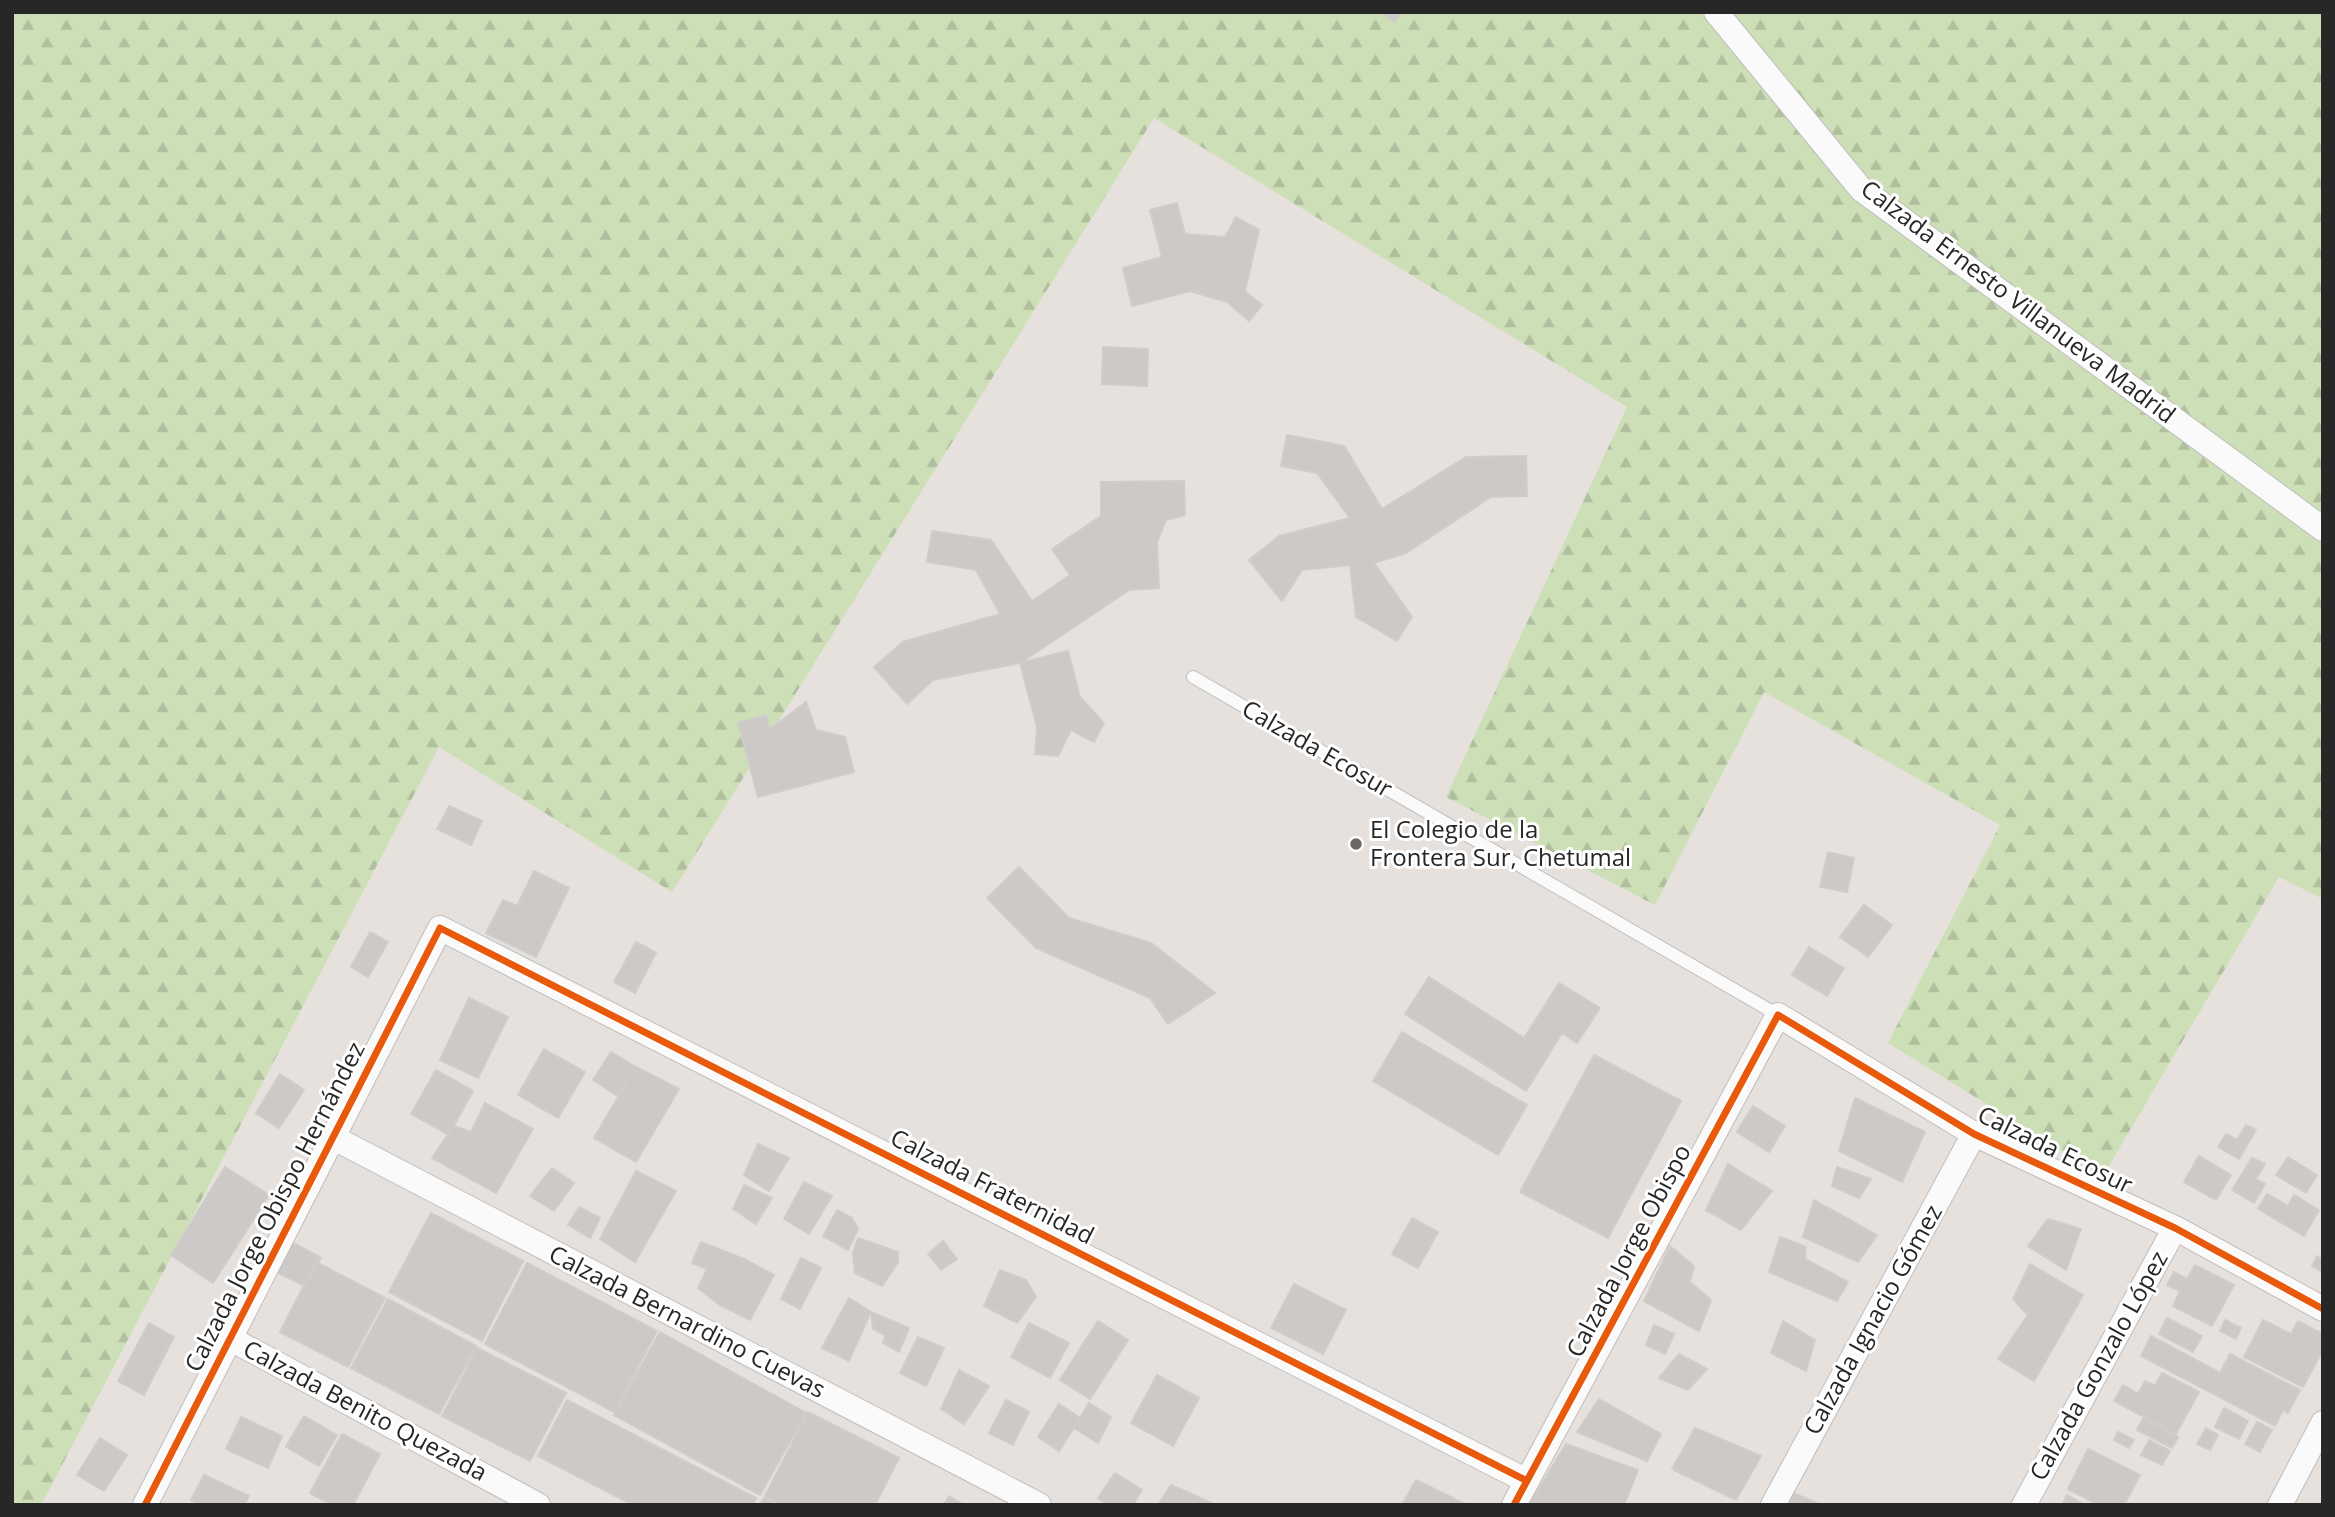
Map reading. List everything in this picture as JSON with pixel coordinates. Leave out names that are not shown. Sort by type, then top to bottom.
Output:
[{"type":"street","name":"Calzada Ernesto Villanueva Madrid","points":[[1716,12],[1861,189],[2323,529]]},
{"type":"street","name":"Calzada Jorge Obispo Hernández","points":[[145,1505],[440,928]]},
{"type":"street","name":"Calzada Fraternidad","points":[[440,928],[1527,1481]]},
{"type":"street","name":"Calzada Ecosur","points":[[1778,1015],[1974,1134],[2175,1228],[2323,1309]]},
{"type":"street","name":"Calzada Jorge Obispo","points":[[1514,1505],[1778,1015]]},
{"type":"street","name":"Calzada Ignacio Gómez","points":[[1773,1505],[1974,1134]]},
{"type":"street","name":"Calzada Bernardino Cuevas","points":[[334,1138],[1039,1505]]},
{"type":"street","name":"Calzada Gonzalo López","points":[[2024,1505],[2175,1228]]},
{"type":"street","name":"Calzada Benito Quezada","points":[[229,1338],[538,1505]]},
{"type":"street","points":[[2280,1505],[2323,1423]]},
{"type":"lane","name":"Calzada Ecosur","points":[[1193,677],[1778,1015]]},
{"type":"green space","points":[[12,12],[2323,12],[2323,899],[2279,877],[2103,1176],[1888,1043],[2000,825],[1764,692],[1655,905],[1446,797],[1627,407],[1154,118],[672,892],[439,747],[41,1505],[12,1505]]},
{"type":"building","points":[[1382,12],[1401,12],[1395,22]]},
{"type":"building","points":[[1177,203],[1185,234],[1225,237],[1236,217],[1259,230],[1245,291],[1262,305],[1249,321],[1227,302],[1190,291],[1132,306],[1123,268],[1162,257],[1150,210]]},
{"type":"building","points":[[1103,347],[1148,349],[1147,386],[1102,384]]},
{"type":"building","points":[[1287,435],[1344,446],[1382,509],[1466,457],[1526,456],[1527,496],[1491,497],[1406,553],[1374,563],[1412,617],[1397,641],[1356,617],[1350,565],[1302,570],[1282,601],[1249,560],[1279,536],[1350,518],[1317,473],[1281,466]]},
{"type":"building","points":[[1184,481],[1185,515],[1166,520],[1157,542],[1159,588],[1129,590],[1020,663],[933,680],[907,704],[874,667],[903,642],[1000,614],[976,570],[927,562],[932,531],[991,540],[1032,601],[1070,575],[1052,549],[1101,516],[1101,482]]},
{"type":"building","points":[[1068,651],[1080,697],[1104,723],[1094,742],[1071,730],[1058,756],[1035,754],[1037,727],[1020,663]]},
{"type":"building","points":[[806,702],[816,730],[845,737],[854,772],[758,797],[738,723],[766,715],[770,729]]},
{"type":"building","points":[[449,806],[482,821],[471,845],[437,829]]},
{"type":"building","points":[[1828,852],[1854,858],[1847,892],[1820,887]]},
{"type":"building","points":[[1019,867],[1069,918],[1151,943],[1215,993],[1168,1024],[1150,998],[1036,948],[987,898]]},
{"type":"building","points":[[534,871],[569,888],[536,957],[486,933],[503,900],[517,906]]},
{"type":"building","points":[[1864,905],[1892,925],[1868,957],[1840,937]]},
{"type":"building","points":[[370,932],[388,942],[368,977],[351,967]]},
{"type":"building","points":[[636,942],[656,953],[635,993],[614,982]]},
{"type":"building","points":[[1809,947],[1844,968],[1827,996],[1792,975]]},
{"type":"building","points":[[1429,977],[1524,1038],[1559,983],[1600,1008],[1577,1043],[1562,1033],[1526,1091],[1405,1014]]},
{"type":"building","points":[[469,998],[508,1017],[478,1078],[440,1060]]},
{"type":"building","points":[[1402,1032],[1527,1105],[1498,1155],[1373,1081]]},
{"type":"building","points":[[544,1049],[585,1072],[558,1118],[518,1095]]},
{"type":"building","points":[[611,1052],[636,1067],[618,1096],[593,1080]]},
{"type":"building","points":[[1594,1055],[1681,1101],[1608,1238],[1520,1192]]},
{"type":"building","points":[[636,1067],[679,1089],[636,1162],[594,1138]]},
{"type":"building","points":[[436,1070],[473,1091],[449,1135],[411,1114]]},
{"type":"building","points":[[280,1074],[304,1090],[279,1128],[256,1113]]},
{"type":"building","points":[[1855,1098],[1925,1132],[1902,1182],[1839,1151]]},
{"type":"building","points":[[485,1103],[533,1129],[496,1193],[432,1158],[454,1126],[471,1132]]},
{"type":"building","points":[[1753,1106],[1785,1126],[1769,1152],[1737,1132]]},
{"type":"building","points":[[2246,1125],[2256,1130],[2239,1159],[2218,1147],[2226,1134],[2237,1140]]},
{"type":"building","points":[[758,1144],[789,1158],[769,1191],[744,1175]]},
{"type":"building","points":[[2199,1156],[2231,1175],[2216,1200],[2184,1182]]},
{"type":"building","points":[[2288,1157],[2317,1175],[2306,1193],[2276,1175]]},
{"type":"building","points":[[2252,1158],[2265,1164],[2256,1179],[2265,1184],[2254,1203],[2232,1190]]},
{"type":"building","points":[[1728,1164],[1772,1191],[1741,1230],[1706,1210]]},
{"type":"building","points":[[225,1167],[269,1195],[213,1283],[171,1255]]},
{"type":"building","points":[[1837,1167],[1871,1179],[1859,1198],[1832,1186]]},
{"type":"building","points":[[552,1168],[574,1183],[554,1211],[530,1196]]},
{"type":"building","points":[[636,1171],[676,1191],[635,1262],[600,1239]]},
{"type":"building","points":[[804,1182],[832,1196],[809,1234],[784,1219]]},
{"type":"building","points":[[744,1185],[772,1198],[756,1224],[733,1209]]},
{"type":"building","points":[[2267,1194],[2288,1206],[2294,1195],[2319,1210],[2304,1236],[2258,1209]]},
{"type":"building","points":[[1814,1200],[1877,1235],[1858,1262],[1803,1237]]},
{"type":"building","points":[[579,1207],[600,1218],[590,1238],[568,1225]]},
{"type":"building","points":[[837,1210],[852,1218],[858,1229],[848,1250],[823,1236]]},
{"type":"building","points":[[431,1213],[523,1261],[482,1341],[389,1292]]},
{"type":"building","points":[[1412,1218],[1438,1232],[1418,1268],[1392,1254]]},
{"type":"building","points":[[2048,1219],[2081,1229],[2066,1270],[2028,1246]]},
{"type":"building","points":[[1780,1237],[1806,1247],[1805,1259],[1848,1282],[1837,1301],[1769,1272]]},
{"type":"building","points":[[284,1238],[321,1258],[304,1286],[267,1267]]},
{"type":"building","points":[[858,1238],[898,1252],[898,1262],[882,1286],[855,1273],[853,1253]]},
{"type":"building","points":[[943,1241],[957,1259],[941,1270],[928,1254]]},
{"type":"building","points":[[701,1242],[744,1259],[720,1305],[698,1288],[707,1269],[692,1263]]},
{"type":"building","points":[[1670,1246],[1694,1266],[1690,1282],[1711,1300],[1699,1331],[1644,1301]]},
{"type":"building","points":[[2317,1256],[2323,1260],[2323,1272],[2312,1266]]},
{"type":"building","points":[[801,1258],[821,1268],[800,1309],[781,1299]]},
{"type":"building","points":[[744,1259],[774,1275],[750,1320],[720,1305]]},
{"type":"building","points":[[316,1262],[385,1298],[348,1367],[280,1332]]},
{"type":"building","points":[[527,1263],[657,1331],[614,1412],[485,1344]]},
{"type":"building","points":[[2030,1264],[2083,1295],[2034,1381],[1998,1359],[2028,1315],[2013,1299]]},
{"type":"building","points":[[2195,1265],[2234,1285],[2212,1326],[2173,1306],[2180,1291],[2167,1285],[2174,1272],[2187,1279]]},
{"type":"building","points":[[1000,1270],[1026,1280],[1036,1297],[1017,1323],[984,1306]]},
{"type":"building","points":[[1294,1284],[1346,1310],[1323,1354],[1271,1328]]},
{"type":"building","points":[[849,1298],[871,1312],[849,1361],[822,1348]]},
{"type":"building","points":[[388,1299],[476,1346],[439,1414],[351,1368]]},
{"type":"building","points":[[871,1312],[909,1328],[899,1352],[883,1343],[885,1335],[873,1329]]},
{"type":"building","points":[[2167,1318],[2202,1336],[2193,1352],[2159,1334]]},
{"type":"building","points":[[2225,1320],[2241,1328],[2236,1339],[2220,1331]]},
{"type":"building","points":[[2263,1320],[2291,1334],[2298,1321],[2323,1334],[2323,1350],[2303,1387],[2244,1357]]},
{"type":"building","points":[[1098,1321],[1128,1340],[1090,1399],[1060,1380]]},
{"type":"building","points":[[1783,1321],[1815,1340],[1806,1371],[1771,1353]]},
{"type":"building","points":[[149,1323],[174,1337],[144,1395],[118,1381]]},
{"type":"building","points":[[1029,1323],[1069,1343],[1050,1378],[1011,1357]]},
{"type":"building","points":[[1654,1325],[1674,1334],[1665,1354],[1646,1345]]},
{"type":"building","points":[[660,1332],[806,1413],[760,1495],[614,1415]]},
{"type":"building","points":[[2151,1336],[2220,1373],[2230,1354],[2300,1390],[2288,1413],[2283,1410],[2275,1426],[2141,1356]]},
{"type":"building","points":[[918,1337],[944,1348],[926,1386],[900,1373]]},
{"type":"building","points":[[477,1348],[566,1393],[530,1461],[442,1416]]},
{"type":"building","points":[[1679,1354],[1707,1369],[1688,1390],[1659,1378]]},
{"type":"building","points":[[959,1370],[989,1386],[964,1424],[941,1409]]},
{"type":"building","points":[[2162,1373],[2199,1392],[2176,1434],[2114,1401],[2123,1385],[2138,1394],[2145,1381],[2155,1386]]},
{"type":"building","points":[[1157,1375],[1199,1398],[1173,1446],[1131,1423]]},
{"type":"building","points":[[1599,1399],[1661,1434],[1647,1461],[1577,1432]]},
{"type":"building","points":[[567,1400],[756,1498],[753,1505],[633,1505],[538,1456]]},
{"type":"building","points":[[1006,1400],[1029,1412],[1013,1445],[989,1433]]},
{"type":"building","points":[[1089,1403],[1111,1417],[1098,1443],[1074,1428]]},
{"type":"building","points":[[1059,1404],[1080,1418],[1059,1451],[1038,1437]]},
{"type":"building","points":[[2224,1408],[2248,1421],[2239,1439],[2215,1427]]},
{"type":"building","points":[[808,1412],[899,1458],[875,1505],[782,1505],[765,1496]]},
{"type":"building","points":[[304,1416],[337,1435],[319,1466],[286,1447]]},
{"type":"building","points":[[241,1417],[282,1436],[268,1468],[226,1449]]},
{"type":"building","points":[[2143,1418],[2178,1437],[2172,1448],[2137,1430]]},
{"type":"building","points":[[2257,1422],[2272,1430],[2260,1452],[2245,1444]]},
{"type":"building","points":[[1695,1428],[1761,1456],[1736,1500],[1672,1469]]},
{"type":"building","points":[[2206,1428],[2218,1435],[2210,1450],[2197,1444]]},
{"type":"building","points":[[2118,1432],[2134,1440],[2129,1448],[2114,1440]]},
{"type":"building","points":[[342,1434],[380,1454],[353,1505],[332,1505],[310,1493]]},
{"type":"building","points":[[100,1438],[127,1455],[104,1491],[77,1475]]},
{"type":"building","points":[[2149,1440],[2170,1451],[2162,1465],[2141,1455]]},
{"type":"building","points":[[1566,1444],[1638,1470],[1624,1505],[1529,1505]]},
{"type":"building","points":[[2088,1449],[2140,1475],[2124,1505],[2099,1505],[2068,1489]]},
{"type":"building","points":[[1115,1473],[1142,1490],[1133,1505],[1108,1505],[1098,1498]]},
{"type":"building","points":[[204,1475],[249,1496],[244,1505],[201,1505],[191,1500]]},
{"type":"building","points":[[1416,1480],[1465,1504],[1402,1505]]},
{"type":"building","points":[[1171,1485],[1216,1505],[1158,1505]]},
{"type":"building","points":[[1793,1493],[1822,1505],[1787,1505]]},
{"type":"building","points":[[2067,1495],[2085,1505],[2062,1505]]},
{"type":"building","points":[[949,1496],[964,1505],[944,1505]]},
{"type":"building","points":[[764,1498],[776,1505],[760,1505]]},
{"type":"cycle path","points":[[145,1505],[440,928],[1527,1481]]},
{"type":"cycle path","points":[[1514,1505],[1778,1015],[1974,1134],[2175,1228],[2323,1309]]},
{"type":"place","name":"El Colegio de la Frontera Sur, Chetumal","points":[[1356,844]]}]
